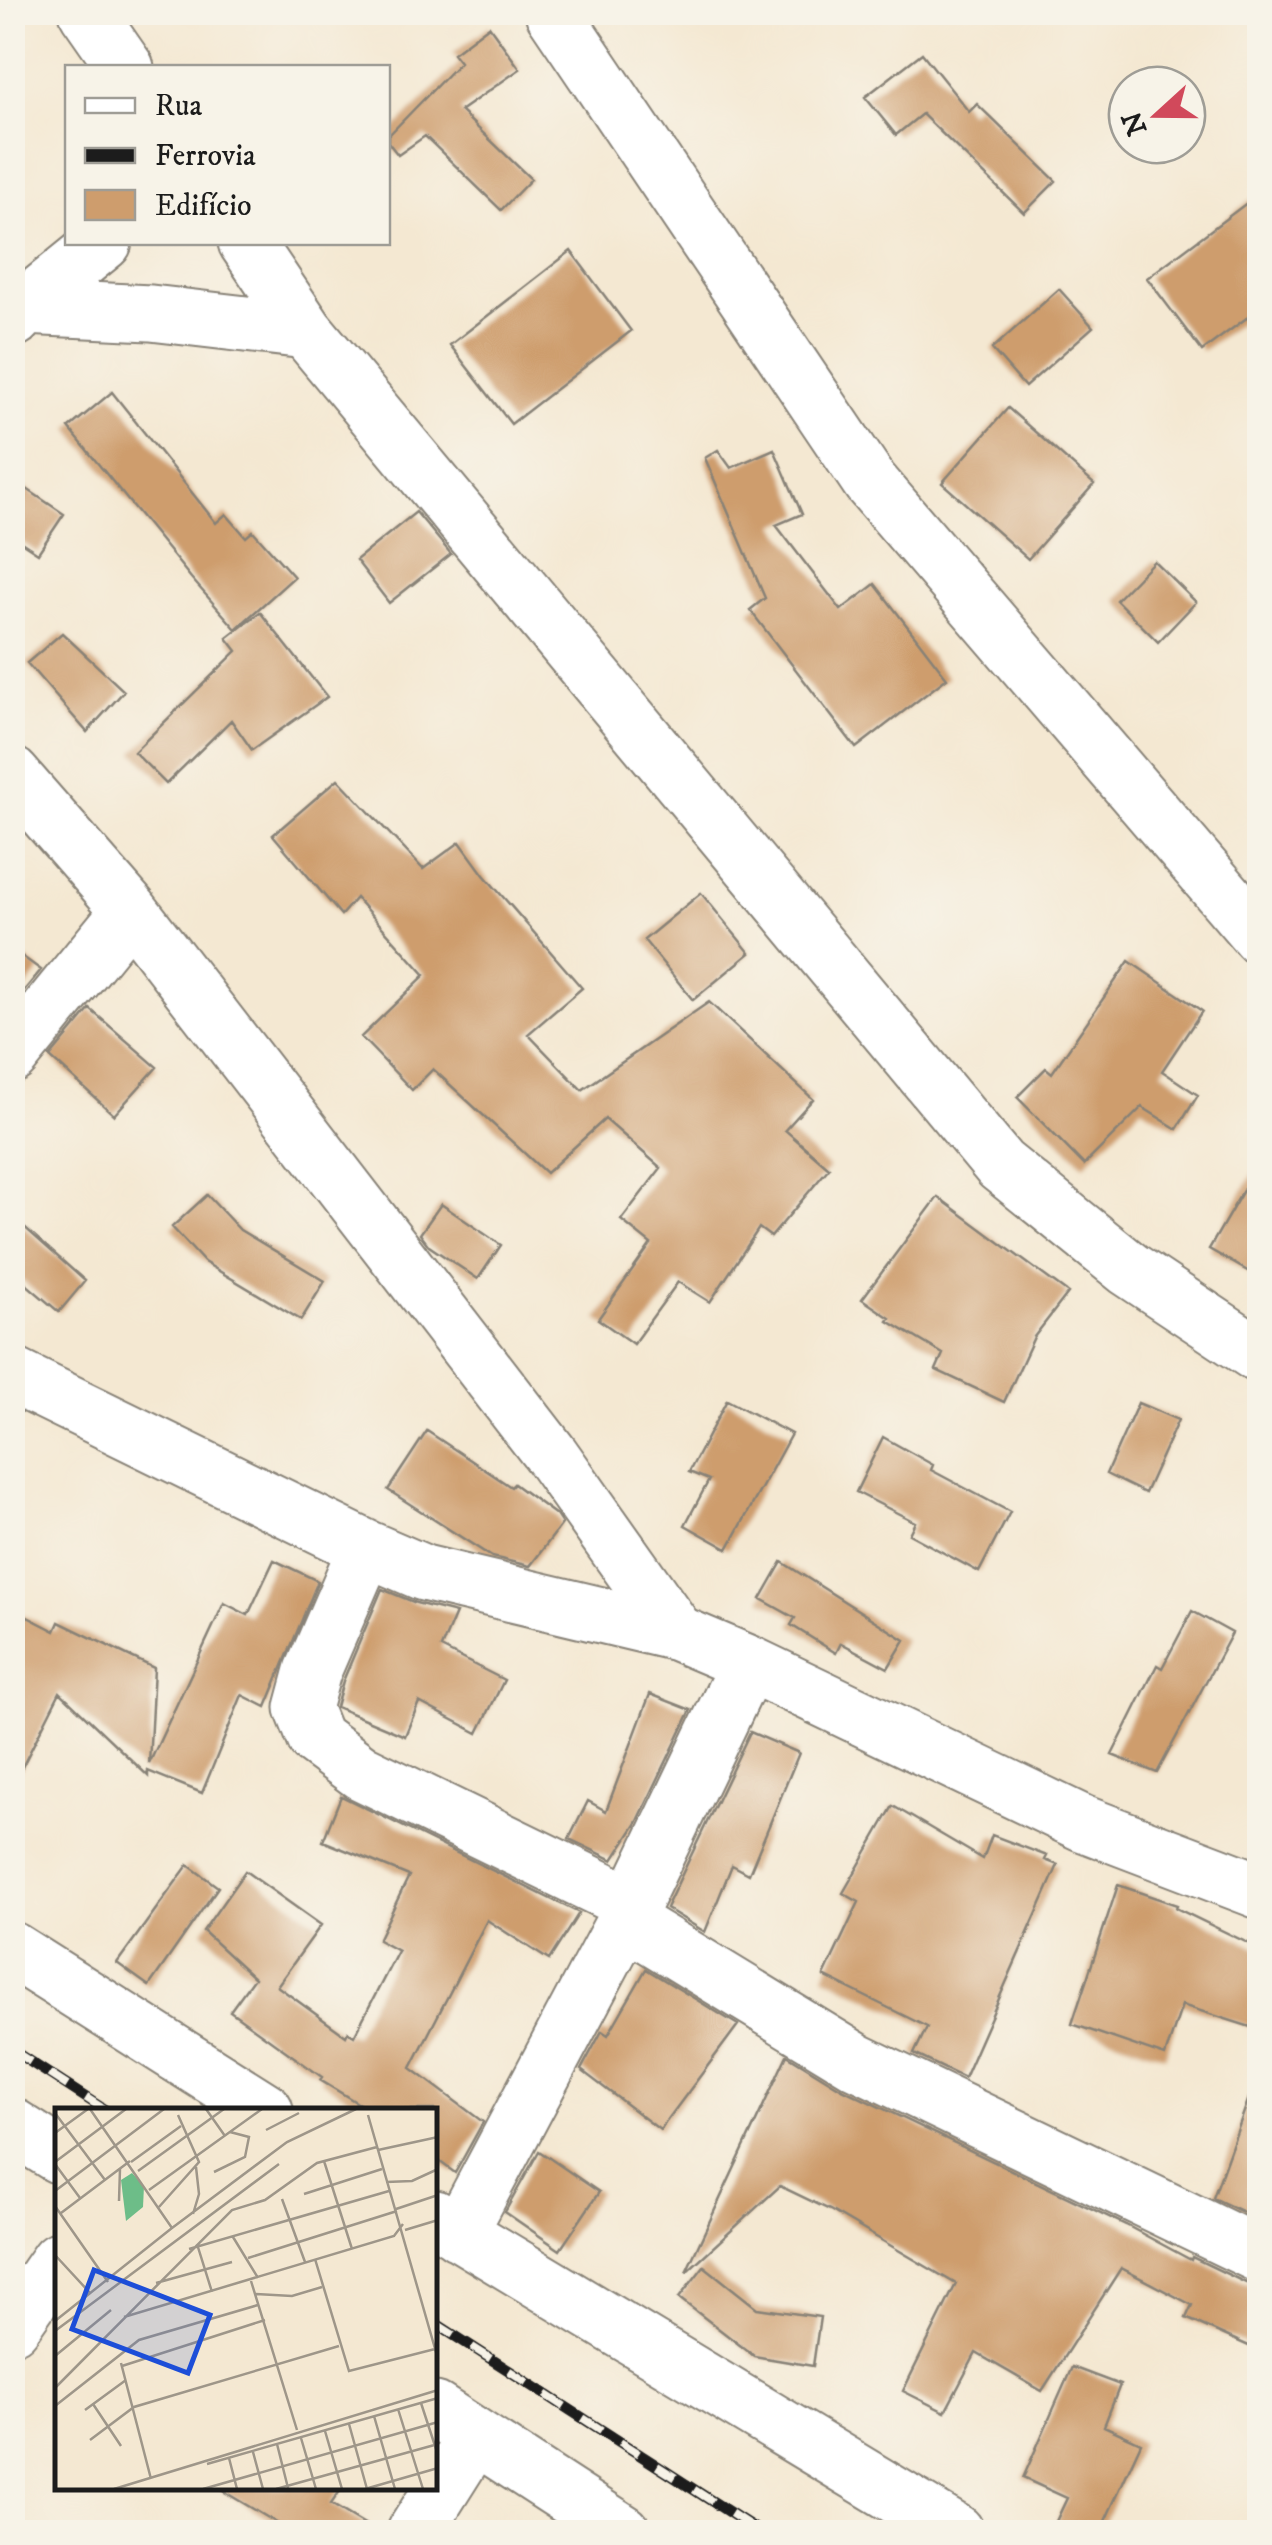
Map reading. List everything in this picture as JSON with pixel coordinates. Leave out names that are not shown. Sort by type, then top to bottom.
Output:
[{"type":"street","points":[[87,12],[124,65]]},
{"type":"street","points":[[552,12],[870,482],[1260,937]]},
{"type":"street","points":[[18,314],[100,245]]},
{"type":"street","points":[[248,245],[306,331],[1000,1165],[1128,1268],[1260,1356]]},
{"type":"street","points":[[18,314],[150,312],[306,331]]},
{"type":"street","points":[[12,775],[130,910],[551,1455],[677,1633]]},
{"type":"street","points":[[12,1055],[130,910]]},
{"type":"street","points":[[12,1375],[424,1574],[677,1633],[1082,1823],[1260,1891]]},
{"type":"street","points":[[366,1548],[313,1672],[303,1708],[315,1738],[361,1772],[628,1912],[856,2061],[1260,2255]]},
{"type":"street","points":[[748,1663],[628,1912],[447,2225],[956,2532]]},
{"type":"street","points":[[12,1950],[262,2108]]},
{"type":"street","points":[[12,2126],[55,2153]]},
{"type":"street","points":[[12,2326],[55,2264]]},
{"type":"street","points":[[438,2469],[455,2423],[623,2532]]},
{"type":"street","points":[[415,2532],[430,2490]]},
{"type":"building","points":[[489,26],[520,69],[460,111],[531,179],[501,210],[425,136],[398,155],[390,145],[390,134],[460,62],[453,53]]},
{"type":"building","points":[[922,53],[969,112],[977,104],[1056,181],[1024,213],[922,114],[896,135],[865,97]]},
{"type":"building","points":[[1260,193],[1260,308],[1202,351],[1147,278]]},
{"type":"building","points":[[571,251],[631,331],[511,424],[450,345]]},
{"type":"building","points":[[1059,289],[1093,327],[1025,387],[992,349]]},
{"type":"building","points":[[112,392],[216,523],[226,514],[246,537],[253,531],[294,577],[236,629],[69,428]]},
{"type":"building","points":[[1008,408],[1094,484],[1028,559],[942,483]]},
{"type":"building","points":[[774,449],[802,514],[776,525],[841,610],[875,584],[947,678],[856,748],[750,610],[765,598],[705,458],[718,450],[731,468]]},
{"type":"building","points":[[12,479],[64,514],[38,553],[12,536]]},
{"type":"building","points":[[416,512],[451,554],[389,603],[356,560]]},
{"type":"building","points":[[1154,561],[1196,602],[1158,642],[1116,600]]},
{"type":"building","points":[[260,612],[327,697],[252,750],[231,720],[166,784],[134,752],[237,651],[227,638]]},
{"type":"building","points":[[62,633],[124,691],[87,732],[27,663]]},
{"type":"building","points":[[338,779],[423,869],[460,842],[582,988],[528,1034],[582,1090],[709,1002],[813,1099],[785,1130],[829,1168],[771,1237],[759,1228],[710,1302],[678,1282],[633,1344],[598,1319],[651,1244],[621,1220],[661,1168],[605,1119],[546,1173],[433,1069],[412,1090],[361,1037],[425,975],[356,898],[341,915],[273,835]]},
{"type":"building","points":[[701,893],[750,953],[693,1000],[644,940]]},
{"type":"building","points":[[12,949],[41,970],[12,1005]]},
{"type":"building","points":[[1129,961],[1202,1011],[1162,1071],[1198,1095],[1177,1129],[1142,1107],[1084,1165],[1017,1097],[1046,1068],[1052,1073]]},
{"type":"building","points":[[90,1009],[157,1067],[114,1115],[50,1057]]},
{"type":"building","points":[[1260,1161],[1260,1278],[1209,1249]]},
{"type":"building","points":[[207,1195],[240,1230],[325,1281],[301,1320],[204,1262],[172,1227]]},
{"type":"building","points":[[938,1197],[1068,1293],[1034,1337],[1004,1402],[936,1370],[943,1354],[888,1321],[890,1318],[862,1299]]},
{"type":"building","points":[[441,1204],[501,1245],[478,1279],[429,1246],[420,1234]]},
{"type":"building","points":[[12,1216],[85,1281],[59,1312],[12,1272]]},
{"type":"building","points":[[727,1400],[791,1434],[728,1549],[685,1525],[709,1480],[689,1472]]},
{"type":"building","points":[[1138,1403],[1178,1420],[1145,1493],[1106,1474]]},
{"type":"building","points":[[427,1431],[511,1487],[514,1484],[556,1515],[562,1524],[530,1566],[492,1557],[388,1490]]},
{"type":"building","points":[[883,1437],[933,1465],[931,1470],[1010,1512],[979,1572],[909,1534],[915,1522],[856,1492]]},
{"type":"building","points":[[274,1560],[318,1581],[266,1707],[242,1695],[202,1793],[148,1771],[148,1776],[60,1692],[12,1787],[12,1609],[55,1631],[59,1622],[154,1668],[149,1764],[224,1603],[248,1615]]},
{"type":"building","points":[[782,1562],[905,1640],[888,1668],[841,1643],[836,1653],[791,1625],[795,1618],[761,1599]]},
{"type":"building","points":[[382,1589],[456,1613],[441,1648],[504,1680],[478,1733],[419,1702],[405,1736],[336,1707]]},
{"type":"building","points":[[1192,1611],[1232,1633],[1157,1773],[1112,1755],[1157,1665],[1162,1668]]},
{"type":"building","points":[[650,1694],[691,1710],[637,1823],[613,1860],[569,1839],[588,1801],[606,1811]]},
{"type":"building","points":[[750,1732],[799,1753],[749,1874],[732,1865],[705,1932],[666,1908]]},
{"type":"building","points":[[341,1796],[579,1913],[549,1960],[487,1920],[411,2068],[483,2122],[455,2173],[438,2160],[438,2108],[366,2108],[320,2080],[322,2077],[230,2011],[254,1978],[203,1931],[245,1871],[321,1925],[277,1986],[346,2036],[348,2032],[354,2036],[398,1951],[378,1940],[409,1876],[323,1841]]},
{"type":"building","points":[[893,1806],[983,1859],[992,1835],[1047,1856],[1045,1860],[1058,1865],[964,2078],[914,2054],[927,2027],[824,1976],[859,1902],[843,1893]]},
{"type":"building","points":[[188,1865],[218,1887],[149,1986],[117,1963]]},
{"type":"building","points":[[1118,1885],[1177,1905],[1176,1908],[1260,1949],[1260,2030],[1182,2005],[1165,2056],[1072,2024]]},
{"type":"building","points":[[646,1969],[738,2025],[660,2130],[581,2070],[602,2031],[608,2035]]},
{"type":"building","points":[[787,2055],[842,2089],[1191,2260],[1192,2257],[1260,2286],[1260,2351],[1186,2318],[1192,2305],[1121,2268],[1042,2391],[976,2353],[945,2412],[903,2391],[956,2284],[830,2210],[780,2186],[686,2272]]},
{"type":"building","points":[[1254,2084],[1260,2085],[1260,2220],[1213,2198]]},
{"type":"building","points":[[539,2151],[599,2192],[560,2250],[505,2212]]},
{"type":"building","points":[[704,2266],[757,2308],[820,2317],[813,2366],[754,2356],[679,2298]]},
{"type":"building","points":[[1072,2367],[1120,2385],[1104,2426],[1141,2443],[1100,2532],[1051,2532],[1067,2498],[1023,2478]]},
{"type":"building","points":[[221,2490],[341,2490],[331,2504],[378,2532],[292,2532]]},
{"type":"railway","points":[[12,2050],[102,2108]]},
{"type":"railway","points":[[438,2325],[760,2532]]}]
